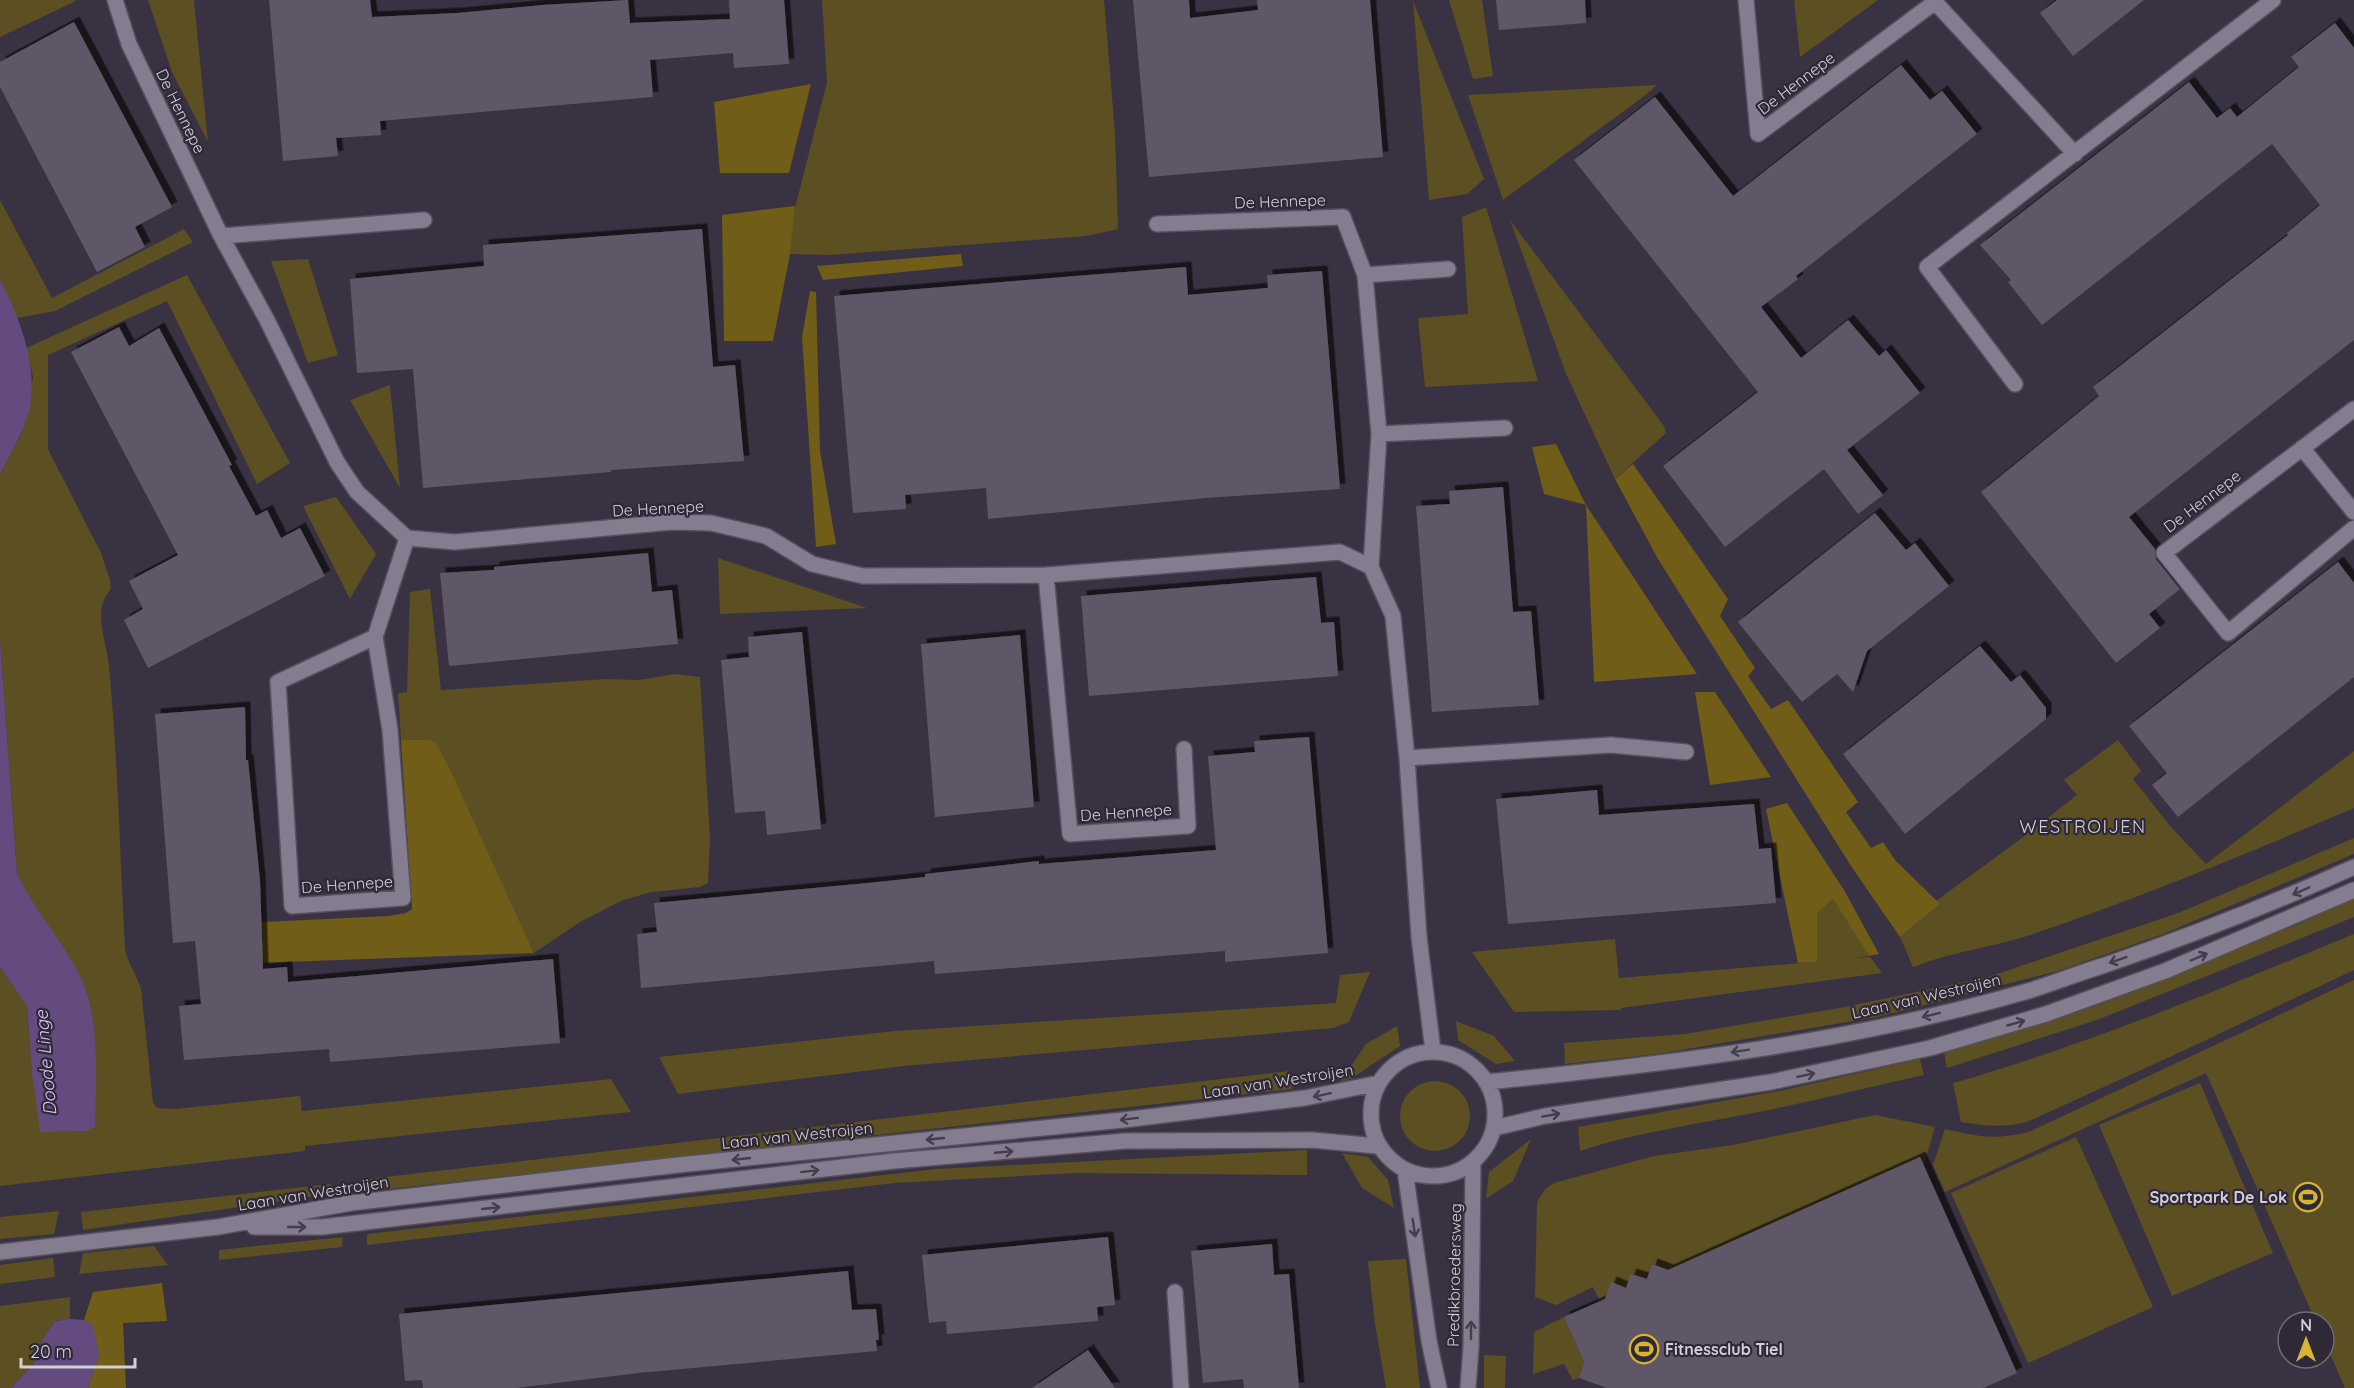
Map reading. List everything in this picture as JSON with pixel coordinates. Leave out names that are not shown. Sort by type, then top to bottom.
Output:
[{"type":"street","name":"De Hennepe","points":[[115,0],[129,44],[221,236],[267,320],[337,462],[357,492],[407,538],[455,542],[672,522],[711,523],[766,536],[812,564],[863,576],[1046,575],[1340,552],[1371,567]]},
{"type":"street","name":"De Hennepe","points":[[1746,0],[1758,134],[1934,1],[2075,154]]},
{"type":"street","points":[[2015,384],[1928,267],[2273,0]]},
{"type":"street","name":"De Hennepe","points":[[1157,224],[1343,217],[1365,275],[1379,434],[1371,567],[1393,616],[1407,758],[1419,937],[1433,1051]]},
{"type":"street","points":[[221,236],[424,220]]},
{"type":"street","points":[[1365,275],[1448,269]]},
{"type":"street","name":"De Hennepe","points":[[2354,409],[2164,553],[2228,633],[2354,528]]},
{"type":"street","points":[[1379,434],[1505,428]]},
{"type":"street","points":[[2302,448],[2354,512]]},
{"type":"street","name":"De Hennepe","points":[[375,637],[278,682],[292,906],[404,898],[390,730],[375,637],[407,538]]},
{"type":"street","name":"De Hennepe","points":[[1046,575],[1070,834],[1188,826],[1184,749]]},
{"type":"street","points":[[1407,758],[1611,746],[1686,752]]},
{"type":"street","name":"Laan van Westroijen","points":[[1487,1082],[1669,1063],[1862,1030],[2028,991],[2156,947],[2285,898],[2354,867]]},
{"type":"street","points":[[1494,1128],[1545,1116],[1771,1082],[1930,1048],[2046,1014],[2165,971],[2354,890]]},
{"type":"street","points":[[1433,1051],[1454,1055],[1473,1066],[1487,1082],[1495,1101],[1494,1128],[1484,1151],[1466,1168],[1442,1176],[1417,1176],[1394,1164],[1377,1146],[1370,1122],[1372,1095],[1385,1072],[1407,1057],[1433,1051]]},
{"type":"street","name":"Laan van Westroijen","points":[[0,1252],[218,1227],[351,1203],[678,1165],[1123,1120],[1305,1098],[1379,1083]]},
{"type":"street","name":"Laan van Westroijen","points":[[218,1227],[322,1227],[894,1161],[1125,1141],[1312,1140],[1377,1146]]},
{"type":"street","name":"Predikbroedersweg","points":[[1468,1388],[1471,1347],[1473,1162]]},
{"type":"street","name":"Predikbroedersweg","points":[[1405,1170],[1429,1341],[1439,1388]]},
{"type":"street","points":[[1175,1292],[1181,1388]]},
{"type":"shaded area","points":[[0,0],[76,0],[76,1],[0,37]]},
{"type":"shaded area","points":[[148,0],[194,0],[208,142],[172,72]]},
{"type":"shaded area","points":[[822,0],[1104,0],[1115,133],[1118,229],[1087,236],[829,255],[790,254],[793,216],[827,82]]},
{"type":"shaded area","points":[[1449,0],[1482,0],[1493,76],[1473,79]]},
{"type":"shaded area","points":[[1794,0],[1878,0],[1800,57]]},
{"type":"shaded area","points":[[1413,1],[1484,179],[1467,194],[1429,200]]},
{"type":"shaded area","points":[[811,84],[789,173],[720,173],[714,102]]},
{"type":"shaded area","points":[[1657,85],[1647,94],[1503,200],[1468,95]]},
{"type":"shaded area","points":[[0,200],[52,298],[184,229],[193,242],[55,311],[17,318],[0,279]]},
{"type":"shaded area","points":[[795,206],[790,254],[773,341],[724,341],[722,215]]},
{"type":"shaded area","points":[[1486,207],[1538,381],[1425,387],[1418,318],[1468,314],[1462,217]]},
{"type":"shaded area","points":[[1510,220],[1664,426],[1666,433],[1615,479],[1567,376]]},
{"type":"shaded area","points":[[961,254],[963,266],[823,280],[817,266]]},
{"type":"shaded area","points":[[308,259],[338,355],[308,363],[271,261]]},
{"type":"shaded area","points":[[187,275],[290,463],[257,484],[167,301],[48,355],[48,449],[101,553],[110,580],[111,589],[105,598],[101,616],[112,702],[125,949],[141,989],[153,1102],[157,1108],[175,1109],[300,1096],[302,1111],[611,1079],[631,1112],[305,1146],[305,1151],[0,1186],[0,967],[27,1006],[32,1073],[78,972],[26,894],[17,873],[0,640],[0,474],[21,434],[33,377],[26,348]]},
{"type":"shaded area","points":[[810,291],[816,292],[820,451],[836,544],[816,547],[802,337]]},
{"type":"shaded area","points":[[390,385],[400,488],[350,400]]},
{"type":"shaded area","points":[[1556,444],[1586,505],[1544,494],[1532,447]]},
{"type":"shaded area","points":[[1633,464],[1728,599],[1720,616],[1755,668],[1748,676],[1771,709],[1788,700],[1858,802],[1846,812],[1871,848],[1883,842],[1895,860],[1940,904],[1900,937],[1851,866],[1658,559],[1615,479]]},
{"type":"shaded area","points":[[336,497],[376,554],[350,599],[303,506]]},
{"type":"shaded area","points":[[1586,505],[1697,674],[1594,682]]},
{"type":"shaded area","points":[[718,558],[867,608],[720,614]]},
{"type":"shaded area","points":[[430,589],[441,690],[606,679],[639,680],[674,674],[700,677],[710,837],[708,883],[700,887],[652,892],[623,900],[580,922],[534,953],[453,775],[429,740],[401,740],[398,693],[407,692],[410,592]]},
{"type":"shaded area","points":[[1695,692],[1715,692],[1771,777],[1710,785]]},
{"type":"shaded area","points":[[401,740],[435,742],[453,775],[534,953],[256,963],[253,920],[264,922],[388,916],[406,913],[412,909]]},
{"type":"shaded area","points":[[2118,740],[2141,771],[2133,779],[2171,827],[2206,864],[2354,751],[2354,808],[2076,919],[2021,938],[1943,957],[1913,967],[1900,937],[1939,905],[1936,901],[2077,795],[2064,780]]},
{"type":"shaded area","points":[[1787,803],[1844,890],[1879,954],[1869,956],[1833,899],[1817,913],[1817,962],[1798,963],[1766,809]]},
{"type":"shaded area","points":[[2354,838],[2354,854],[2163,934],[2058,971],[1877,1017],[1657,1054],[1565,1064],[1564,1043],[1685,1034],[1845,1007],[1988,977],[2181,912]]},
{"type":"shaded area","points":[[1834,898],[1869,956],[1854,958],[1870,957],[1882,973],[1621,1008],[1621,1010],[1514,1012],[1472,952],[1615,939],[1619,978],[1814,962],[1817,913]]},
{"type":"shaded area","points":[[2354,898],[2354,917],[2097,1020],[1947,1068],[1944,1052],[2092,1007],[2303,922]]},
{"type":"shaded area","points":[[2354,934],[2354,970],[2027,1122],[1994,1126],[1961,1122],[1953,1083],[2105,1033]]},
{"type":"shaded area","points":[[1370,972],[1349,1022],[1333,1028],[904,1066],[678,1094],[659,1057],[895,1031],[1336,1003],[1340,975]]},
{"type":"shaded area","name":"Sportpark De Lok","points":[[2354,980],[2354,1388],[2345,1388],[2336,1367],[2336,1310],[2311,1310],[2206,1073],[1945,1192],[1933,1165],[1945,1129],[1987,1136],[2029,1132]]},
{"type":"shaded area","points":[[1456,1021],[1494,1036],[1515,1061],[1496,1064],[1458,1040]]},
{"type":"shaded area","points":[[1397,1026],[1400,1046],[1352,1078],[1340,1082],[1366,1044]]},
{"type":"shaded area","points":[[1920,1059],[1924,1075],[1780,1108],[1646,1133],[1580,1151],[1578,1127],[1784,1090]]},
{"type":"shaded area","points":[[1290,1071],[1292,1089],[361,1192],[360,1180]]},
{"type":"shaded area","points":[[1435,1081],[1454,1087],[1464,1097],[1470,1116],[1464,1135],[1454,1145],[1435,1151],[1416,1145],[1406,1135],[1400,1116],[1406,1097],[1416,1087]]},
{"type":"shaded area","points":[[2200,1083],[2273,1253],[2172,1296],[2099,1125]]},
{"type":"shaded area","points":[[1875,1115],[1935,1127],[1924,1165],[1920,1157],[1668,1270],[1652,1264],[1647,1279],[1632,1274],[1626,1288],[1611,1283],[1605,1299],[1600,1301],[1593,1287],[1556,1305],[1535,1297],[1537,1202],[1545,1189],[1554,1183],[1654,1156],[1733,1145]]},
{"type":"shaded area","points":[[2076,1137],[2153,1307],[2028,1363],[1951,1193]]},
{"type":"shaded area","points":[[1531,1139],[1513,1181],[1486,1199],[1489,1172]]},
{"type":"shaded area","points":[[1307,1150],[1307,1175],[1075,1173],[895,1183],[367,1245],[367,1234],[936,1169]]},
{"type":"shaded area","points":[[1342,1153],[1368,1157],[1388,1180],[1394,1208],[1362,1188]]},
{"type":"shaded area","points":[[331,1184],[335,1193],[83,1230],[81,1212]]},
{"type":"shaded area","points":[[59,1211],[54,1234],[0,1239],[0,1217]]},
{"type":"shaded area","points":[[343,1237],[342,1247],[219,1260],[219,1250]]},
{"type":"shaded area","points":[[154,1246],[168,1265],[79,1274],[83,1253]]},
{"type":"shaded area","points":[[53,1258],[55,1277],[0,1284],[0,1265]]},
{"type":"shaded area","points":[[1406,1259],[1420,1388],[1386,1388],[1375,1324],[1368,1261]]},
{"type":"shaded area","points":[[162,1283],[167,1321],[123,1323],[126,1388],[88,1388],[99,1354],[84,1320],[93,1292]]},
{"type":"shaded area","points":[[70,1297],[70,1319],[55,1321],[42,1340],[35,1363],[11,1388],[0,1388],[0,1306]]},
{"type":"shaded area","points":[[1564,1317],[1584,1362],[1579,1378],[1573,1380],[1564,1364],[1533,1374],[1534,1332]]},
{"type":"shaded area","points":[[1484,1355],[1506,1356],[1505,1388],[1484,1388]]},
{"type":"water","points":[[0,279],[21,326],[32,377],[29,411],[0,474]]},
{"type":"water","name":"Doode Linge","points":[[0,640],[17,873],[78,972],[85,989],[94,1027],[95,1127],[85,1131],[40,1132],[32,1073],[27,1006],[0,967]]},
{"type":"water","points":[[84,1320],[93,1325],[99,1354],[88,1388],[11,1388],[35,1363],[42,1340],[55,1321]]},
{"type":"building","points":[[269,0],[370,0],[372,17],[628,0],[630,23],[730,19],[729,0],[784,0],[789,64],[734,68],[733,53],[650,60],[653,97],[380,121],[381,135],[336,138],[338,156],[283,161]]},
{"type":"building","points":[[1133,0],[1189,0],[1190,18],[1258,10],[1257,0],[1370,0],[1383,157],[1149,177]]},
{"type":"building","points":[[1496,0],[1585,0],[1586,23],[1499,30]]},
{"type":"building","points":[[2057,0],[2144,0],[2073,56],[2040,13]]},
{"type":"building","points":[[74,22],[172,207],[135,227],[145,247],[97,272],[0,87],[0,62]]},
{"type":"building","points":[[2335,23],[2354,48],[2354,340],[2129,517],[2155,549],[2156,559],[2180,589],[2149,614],[2160,628],[2116,663],[1981,492],[2099,396],[2093,387],[2288,235],[2287,233],[2320,205],[2272,144],[2042,325],[2008,282],[2011,280],[1980,245],[2189,82],[2217,118],[2230,108],[2237,117],[2299,67],[2291,57]]},
{"type":"building","points":[[1901,65],[1930,100],[1942,91],[1977,134],[1796,276],[1798,279],[1761,307],[1801,358],[1848,320],[1879,356],[1886,350],[1920,393],[1847,450],[1883,495],[1858,514],[1824,469],[1725,547],[1663,466],[1758,392],[1574,160],[1655,97],[1733,196]]},
{"type":"building","points":[[702,229],[713,367],[735,365],[744,461],[611,470],[611,472],[423,488],[413,369],[357,373],[350,279],[484,266],[483,245]]},
{"type":"building","points":[[1186,267],[1188,295],[1268,288],[1267,275],[1322,271],[1340,489],[1206,498],[988,519],[986,488],[905,495],[906,509],[853,513],[834,296]]},
{"type":"building","points":[[119,327],[129,346],[159,328],[232,465],[229,466],[256,516],[267,510],[281,538],[300,528],[325,576],[148,668],[124,620],[143,609],[129,581],[178,555],[71,352]]},
{"type":"building","points":[[1503,487],[1513,612],[1531,611],[1539,705],[1432,712],[1416,506],[1450,504],[1449,491]]},
{"type":"building","points":[[1875,513],[1906,550],[1915,543],[1949,586],[1867,651],[1853,692],[1837,674],[1802,702],[1738,622]]},
{"type":"building","points":[[648,553],[652,592],[672,590],[678,644],[449,666],[440,573],[494,570],[494,567]]},
{"type":"building","points":[[2338,562],[2354,583],[2354,677],[2178,817],[2152,785],[2167,773],[2129,726]]},
{"type":"building","points":[[1316,577],[1321,623],[1334,622],[1338,676],[1089,696],[1081,596]]},
{"type":"building","points":[[802,632],[821,829],[767,835],[765,811],[735,813],[721,660],[749,657],[748,637]]},
{"type":"building","points":[[1020,635],[1034,807],[935,817],[921,644]]},
{"type":"building","points":[[1980,646],[2011,682],[2020,675],[2046,708],[2046,719],[1905,834],[1843,754]]},
{"type":"building","points":[[245,707],[246,760],[248,760],[260,881],[263,969],[287,967],[288,982],[553,959],[560,1043],[330,1062],[329,1049],[184,1060],[179,1006],[201,1004],[195,941],[173,943],[155,714]]},
{"type":"building","points":[[1309,737],[1328,953],[1225,962],[1225,951],[935,974],[934,961],[641,988],[637,934],[657,932],[654,903],[925,877],[925,874],[1039,861],[1039,864],[1216,850],[1208,756],[1255,752],[1254,741]]},
{"type":"building","points":[[1597,790],[1599,815],[1754,804],[1759,849],[1771,848],[1776,903],[1508,924],[1496,799]]},
{"type":"building","points":[[1920,1157],[2017,1373],[1983,1388],[1607,1388],[1579,1378],[1584,1362],[1564,1317],[1605,1299],[1611,1282],[1626,1288],[1631,1274],[1647,1279],[1652,1264],[1668,1270]]},
{"type":"building","points":[[1108,1237],[1115,1305],[1097,1307],[1098,1321],[947,1334],[946,1321],[929,1323],[922,1255]]},
{"type":"building","points":[[1272,1244],[1274,1275],[1289,1274],[1299,1388],[1244,1388],[1243,1379],[1203,1383],[1191,1251]]},
{"type":"building","points":[[848,1271],[852,1310],[876,1309],[879,1340],[876,1340],[877,1351],[638,1373],[516,1388],[423,1388],[422,1380],[405,1381],[399,1314]]},
{"type":"building","points":[[1088,1350],[1115,1388],[1032,1388]]},
{"type":"place","name":"Sportpark De Lok","points":[[2308,1197]]},
{"type":"place","name":"Fitnessclub Tiel","points":[[1644,1349]]},
{"type":"district","name":"WESTROIJEN","points":[[2083,827]]}]
